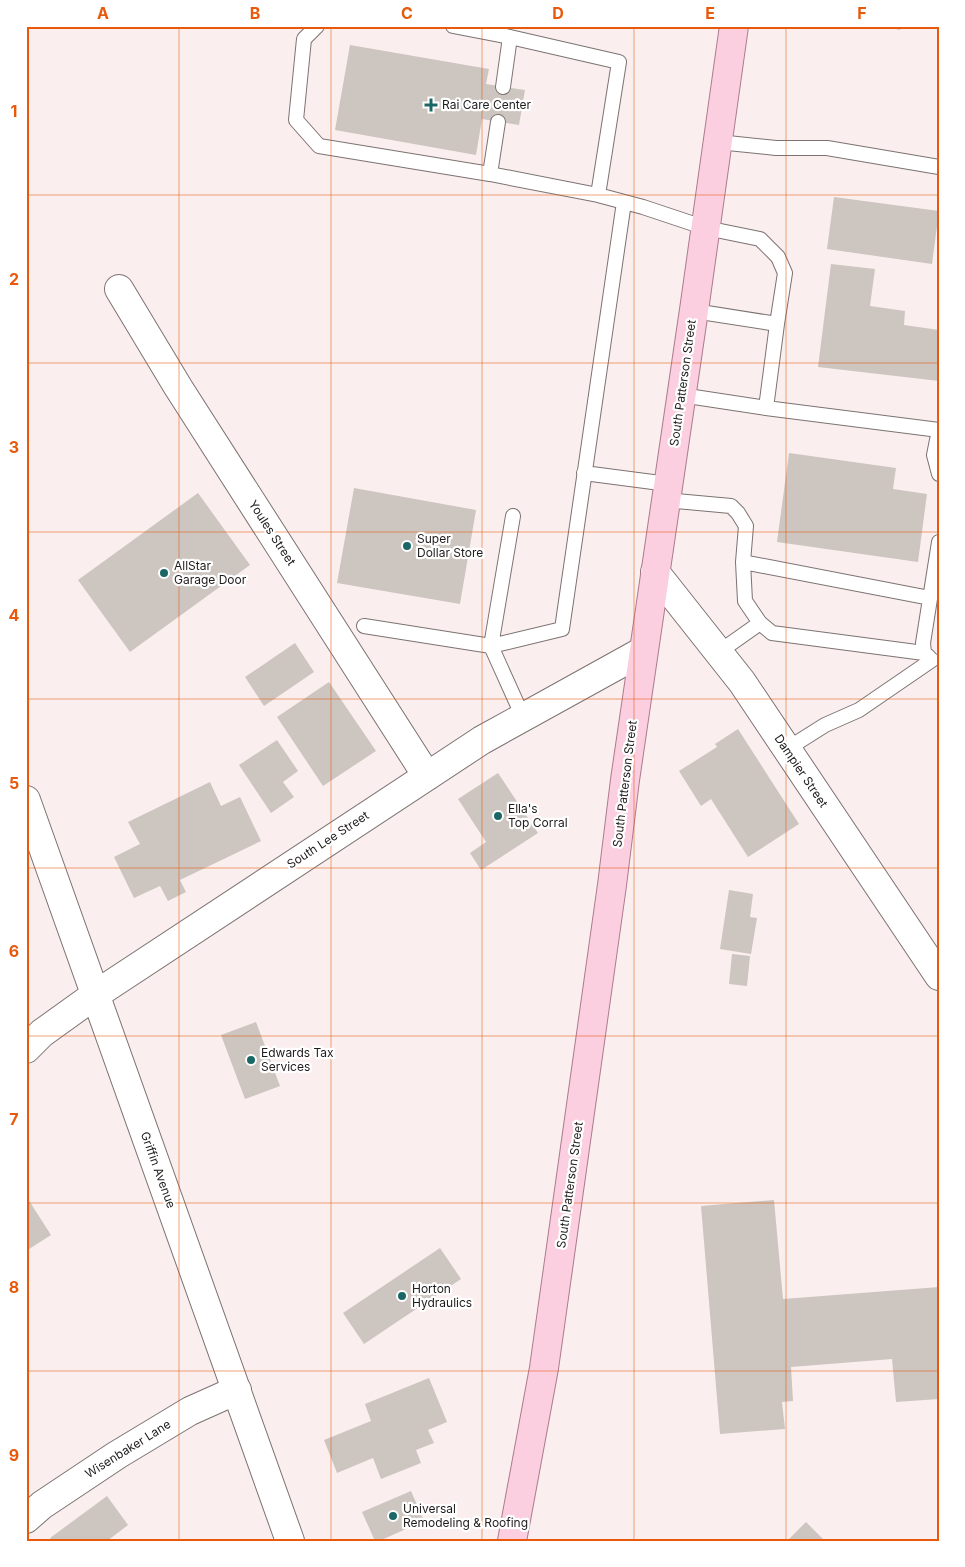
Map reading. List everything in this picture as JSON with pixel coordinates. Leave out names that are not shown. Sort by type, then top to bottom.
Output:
[{"type":"main road","name":"South Patterson Street","points":[[512,1541],[544,1368],[582,1104],[654,572],[682,395],[734,26]]},
{"type":"street","name":"Youles Street","points":[[119,289],[178,387],[427,776]]},
{"type":"street","name":"Dampier Street","points":[[654,572],[742,682],[939,976]]},
{"type":"street","name":"South Lee Street","points":[[26,1049],[42,1033],[95,995],[482,740],[643,651]]},
{"type":"street","name":"Griffin Avenue","points":[[26,800],[290,1541]]},
{"type":"street","name":"Wisenbaker Lane","points":[[26,1519],[42,1505],[117,1455],[190,1411],[237,1390]]},
{"type":"lane","points":[[317,26],[304,40],[296,120],[319,146],[598,194],[706,228],[760,239],[778,257],[785,273],[766,408]]},
{"type":"lane","points":[[452,26],[619,62],[598,194]]},
{"type":"lane","points":[[503,86],[510,37]]},
{"type":"lane","points":[[490,174],[498,122]]},
{"type":"lane","points":[[718,142],[776,148],[827,148],[939,167]]},
{"type":"lane","points":[[364,626],[491,646],[562,629],[624,202]]},
{"type":"lane","points":[[694,311],[778,324]]},
{"type":"lane","points":[[682,395],[766,408],[939,430],[934,455],[939,474]]},
{"type":"lane","points":[[584,473],[731,506],[746,526],[743,562],[745,601],[760,623],[772,633],[932,658]]},
{"type":"lane","points":[[513,516],[491,646],[524,717]]},
{"type":"lane","points":[[932,658],[923,643],[939,542]]},
{"type":"lane","points":[[743,562],[930,598]]},
{"type":"lane","points":[[719,652],[760,623]]},
{"type":"lane","points":[[787,749],[825,725],[859,710],[932,658]]},
{"type":"building","points":[[883,26],[901,26],[900,30]]},
{"type":"building","name":"Rai Care Center","points":[[350,45],[489,69],[486,84],[525,90],[519,125],[482,119],[476,155],[335,130]]},
{"type":"building","points":[[834,197],[939,211],[932,264],[827,249]]},
{"type":"building","points":[[831,264],[875,269],[870,306],[905,311],[904,325],[939,330],[939,381],[818,367]]},
{"type":"building","points":[[789,453],[896,468],[893,489],[927,494],[918,562],[777,542]]},
{"type":"building","name":"Super Dollar Store","points":[[354,488],[476,510],[460,604],[337,583]]},
{"type":"building","name":"AllStar Garage Door","points":[[198,493],[250,565],[130,652],[78,580]]},
{"type":"building","points":[[295,643],[314,672],[264,706],[245,677]]},
{"type":"building","points":[[329,682],[376,751],[323,786],[277,717]]},
{"type":"building","points":[[738,729],[799,824],[748,857],[711,799],[701,806],[679,771],[717,747],[715,744]]},
{"type":"building","points":[[277,740],[298,771],[283,782],[294,797],[271,813],[239,765]]},
{"type":"building","name":"Ella's Top Corral","points":[[498,773],[538,833],[481,870],[470,853],[486,842],[458,799]]},
{"type":"building","points":[[210,782],[221,806],[240,797],[261,841],[180,880],[186,892],[168,901],[160,886],[134,898],[114,857],[140,844],[128,822]]},
{"type":"building","points":[[729,890],[753,894],[750,917],[757,918],[751,954],[720,949]]},
{"type":"building","points":[[732,954],[750,956],[747,986],[729,984]]},
{"type":"building","name":"Edwards Tax Services","points":[[256,1022],[280,1086],[245,1099],[221,1035]]},
{"type":"building","points":[[26,1196],[51,1235],[26,1251]]},
{"type":"building","points":[[774,1200],[783,1299],[939,1287],[939,1399],[896,1402],[892,1359],[791,1367],[793,1401],[782,1402],[785,1429],[720,1434],[701,1206]]},
{"type":"building","name":"Horton Hydraulics","points":[[440,1248],[461,1279],[364,1344],[343,1313]]},
{"type":"building","points":[[429,1378],[447,1422],[428,1430],[434,1443],[416,1450],[421,1463],[381,1479],[373,1458],[337,1473],[324,1440],[371,1421],[365,1404]]},
{"type":"building","name":"Universal Remodeling & Roofing","points":[[411,1491],[424,1521],[379,1541],[375,1541],[362,1512]]},
{"type":"building","points":[[107,1496],[128,1525],[107,1541],[52,1541],[50,1538]]},
{"type":"building","points":[[806,1522],[825,1541],[787,1541]]},
{"type":"place","name":"Rai Care Center","points":[[431,105]]},
{"type":"place","name":"Super Dollar Store","points":[[407,546]]},
{"type":"place","name":"AllStar Garage Door","points":[[164,573]]},
{"type":"place","name":"Ella's Top Corral","points":[[498,816]]},
{"type":"place","name":"Edwards Tax Services","points":[[251,1060]]},
{"type":"place","name":"Horton Hydraulics","points":[[402,1296]]},
{"type":"place","name":"Universal Remodeling & Roofing","points":[[393,1516]]}]
